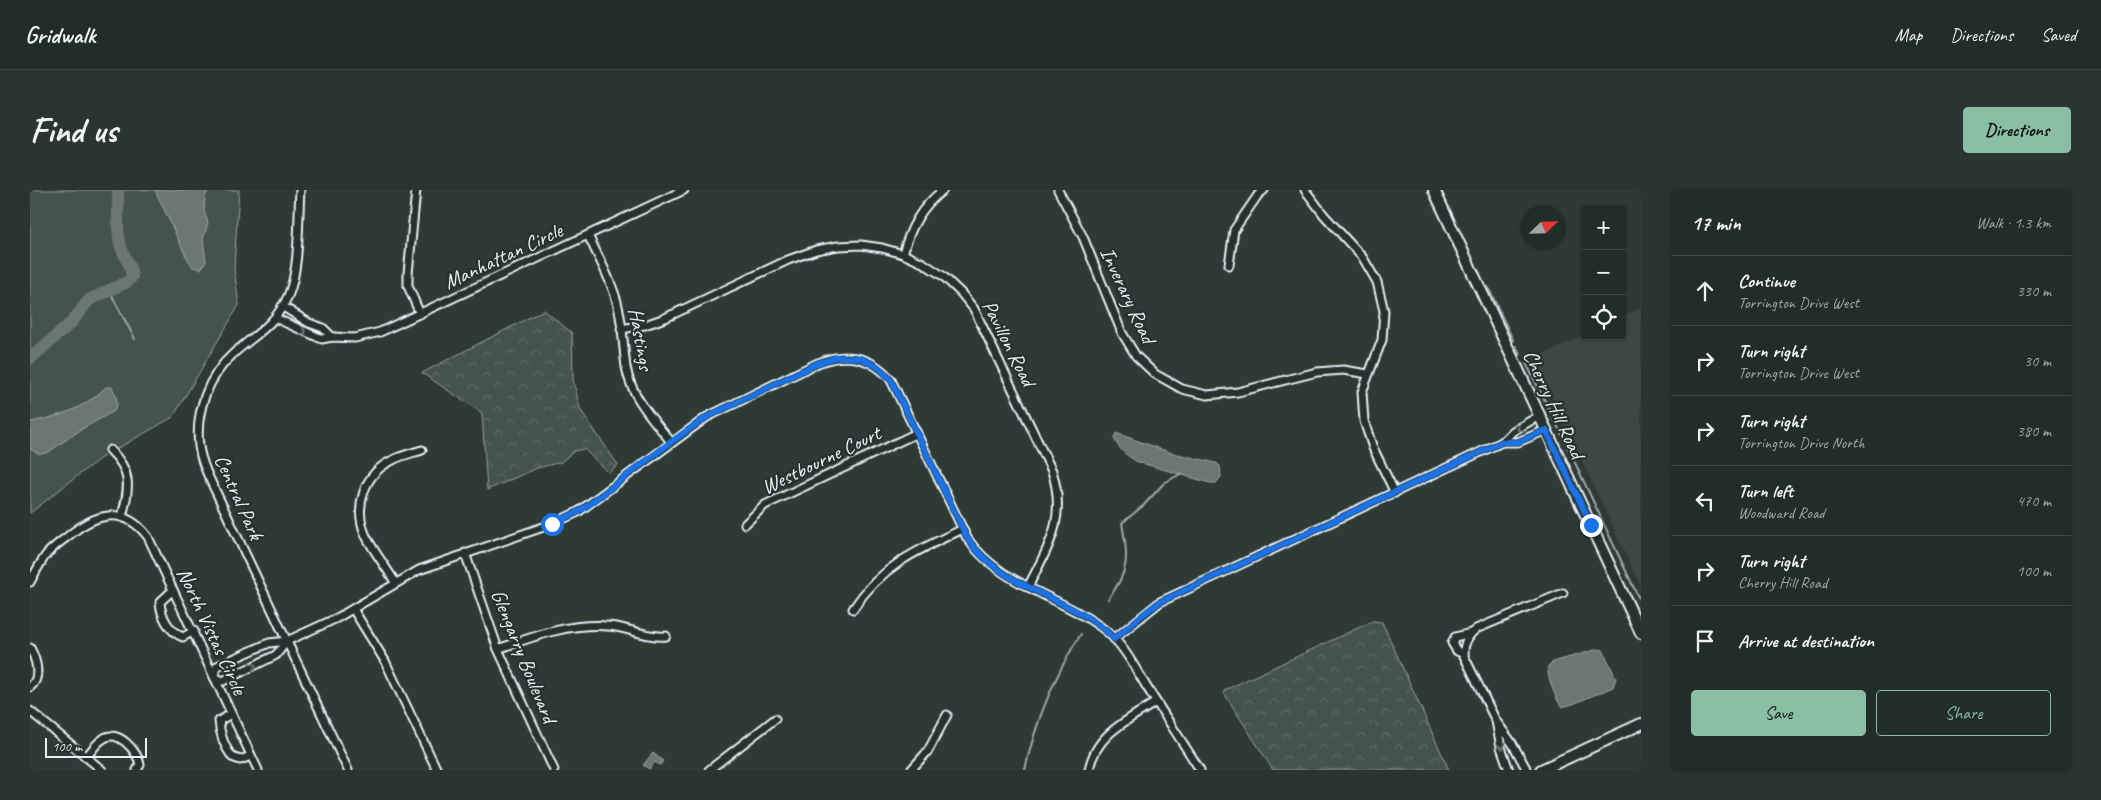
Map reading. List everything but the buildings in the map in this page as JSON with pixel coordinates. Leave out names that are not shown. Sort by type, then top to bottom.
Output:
[{"type":"main road","name":"Cherry Hill Road","points":[[1434,190],[1641,633]]},
{"type":"main road","points":[[1542,770],[1641,724]]},
{"type":"street","name":"Central Park","points":[[300,190],[294,269],[288,296],[275,318],[263,332],[221,366],[203,402],[199,424],[199,447],[206,470],[216,492],[348,770]]},
{"type":"street","points":[[416,190],[408,286],[420,314]]},
{"type":"street","name":"Manhattan Circle","points":[[275,318],[322,340],[332,337],[356,338],[380,332],[684,190]]},
{"type":"street","points":[[903,254],[911,229],[918,216],[933,197],[943,190]]},
{"type":"street","name":"Inverary Road","points":[[1058,190],[1086,246],[1122,333],[1136,356],[1155,374],[1182,389],[1207,395],[1238,392],[1317,372],[1343,370],[1368,374]]},
{"type":"street","points":[[1229,265],[1234,230],[1258,195],[1264,190]]},
{"type":"street","points":[[1305,190],[1324,215],[1363,258],[1377,282],[1384,311],[1382,340],[1362,392],[1364,421],[1373,448],[1395,493]]},
{"type":"street","name":"Hastings","points":[[588,235],[613,289],[620,312],[626,366],[632,388],[671,442]]},
{"type":"street","name":"Pavillon Road","points":[[621,328],[645,325],[665,318],[788,260],[816,250],[838,246],[861,245],[903,254],[923,263],[943,276],[961,292],[974,309],[1052,471],[1058,498],[1056,526],[1050,544],[1028,587]]},
{"type":"street","points":[[282,306],[309,323],[323,328],[332,337]]},
{"type":"street","points":[[287,641],[276,655],[268,660],[223,681],[214,677],[217,666],[269,643],[287,641],[353,609],[395,582],[419,570],[552,524],[578,512],[707,417],[818,363],[843,356],[854,357],[868,361],[878,367],[891,380],[972,546],[986,561],[1004,574],[1092,620],[1114,639],[1129,658],[1200,770]]},
{"type":"street","points":[[1114,639],[1160,602],[1502,442],[1513,431],[1539,416]]},
{"type":"street","points":[[1502,442],[1518,442],[1546,430]]},
{"type":"street","name":"Westbourne Court","points":[[745,524],[765,505],[917,433]]},
{"type":"street","points":[[30,582],[46,556],[81,525],[91,519],[106,515],[122,517],[128,490],[127,472],[120,459],[110,450]]},
{"type":"street","points":[[395,582],[364,530],[360,514],[361,498],[368,483],[378,470],[393,459],[422,450]]},
{"type":"street","name":"North Vistas Circle","points":[[122,517],[134,522],[148,536],[258,770]]},
{"type":"street","points":[[853,609],[868,587],[892,566],[921,548],[963,529]]},
{"type":"street","name":"Glengarry Boulevard","points":[[465,553],[498,649],[554,770]]},
{"type":"street","points":[[173,590],[160,602],[160,608],[170,630],[183,637],[194,631]]},
{"type":"street","points":[[1464,654],[1457,651],[1452,643],[1455,637],[1471,633],[1563,593]]},
{"type":"street","points":[[353,609],[385,661],[437,770]]},
{"type":"street","points":[[498,649],[548,632],[576,626],[610,626],[656,637],[666,636]]},
{"type":"street","points":[[1471,633],[1464,643],[1466,663],[1496,721],[1512,743],[1527,770]]},
{"type":"street","points":[[30,648],[37,670],[37,678],[30,687]]},
{"type":"street","points":[[1089,770],[1096,748],[1107,734],[1156,702]]},
{"type":"street","points":[[30,711],[102,770]]},
{"type":"street","points":[[231,714],[219,721],[220,734],[225,748],[232,757],[240,760],[251,756]]},
{"type":"street","points":[[910,770],[928,751],[947,715]]},
{"type":"street","points":[[708,770],[775,720]]},
{"type":"street","points":[[1496,721],[1501,748],[1509,770]]},
{"type":"street","points":[[86,757],[102,739],[108,736],[117,737],[136,752],[140,765],[136,770]]},
{"type":"shaded area","points":[[155,190],[209,190],[205,196],[204,211],[208,223],[203,239],[206,262],[201,269],[193,267],[186,256]]},
{"type":"shaded area","points":[[1641,308],[1641,587],[1534,359],[1581,337],[1581,340],[1626,340],[1626,315]]},
{"type":"shaded area","points":[[106,387],[112,387],[116,396],[117,405],[114,411],[82,429],[47,453],[39,454],[30,449],[30,422],[51,417],[80,406]]},
{"type":"shaded area","points":[[1116,433],[1169,452],[1216,463],[1220,466],[1221,477],[1216,483],[1210,483],[1138,462],[1118,446],[1114,438]]},
{"type":"shaded area","points":[[1598,649],[1603,650],[1616,678],[1613,687],[1562,707],[1552,687],[1548,675],[1548,666],[1553,662]]},
{"type":"shaded area","points":[[653,753],[663,761],[660,765],[655,762],[649,769],[643,765]]},
{"type":"green space","points":[[30,190],[239,190],[234,268],[239,305],[173,417],[99,459],[30,513]]},
{"type":"green space","points":[[544,310],[572,333],[573,379],[580,409],[618,465],[609,473],[584,449],[574,451],[561,462],[537,468],[487,490],[482,413],[422,373]]},
{"type":"green space","points":[[1373,621],[1382,622],[1449,770],[1273,770],[1224,693],[1225,690]]},
{"type":"waterway","points":[[30,359],[72,322],[89,300],[127,282],[132,277],[119,236],[118,190]]},
{"type":"waterway","points":[[1488,287],[1513,340]]},
{"type":"waterway","points":[[111,289],[113,298],[135,339]]},
{"type":"waterway","points":[[1516,346],[1520,355]]},
{"type":"waterway","points":[[1526,363],[1641,603]]},
{"type":"waterway","points":[[1108,599],[1120,580],[1126,563],[1122,523],[1144,505],[1164,483],[1182,473]]},
{"type":"waterway","points":[[1025,770],[1034,735],[1047,699],[1054,682],[1081,634]]},
{"type":"route","points":[[552,524],[578,512],[707,417],[818,363],[830,358],[843,356],[860,358],[872,363],[886,373],[891,380],[967,538],[980,555],[1004,574],[1092,620],[1114,639],[1160,602],[1502,442],[1518,442],[1546,430],[1591,525]]}]
